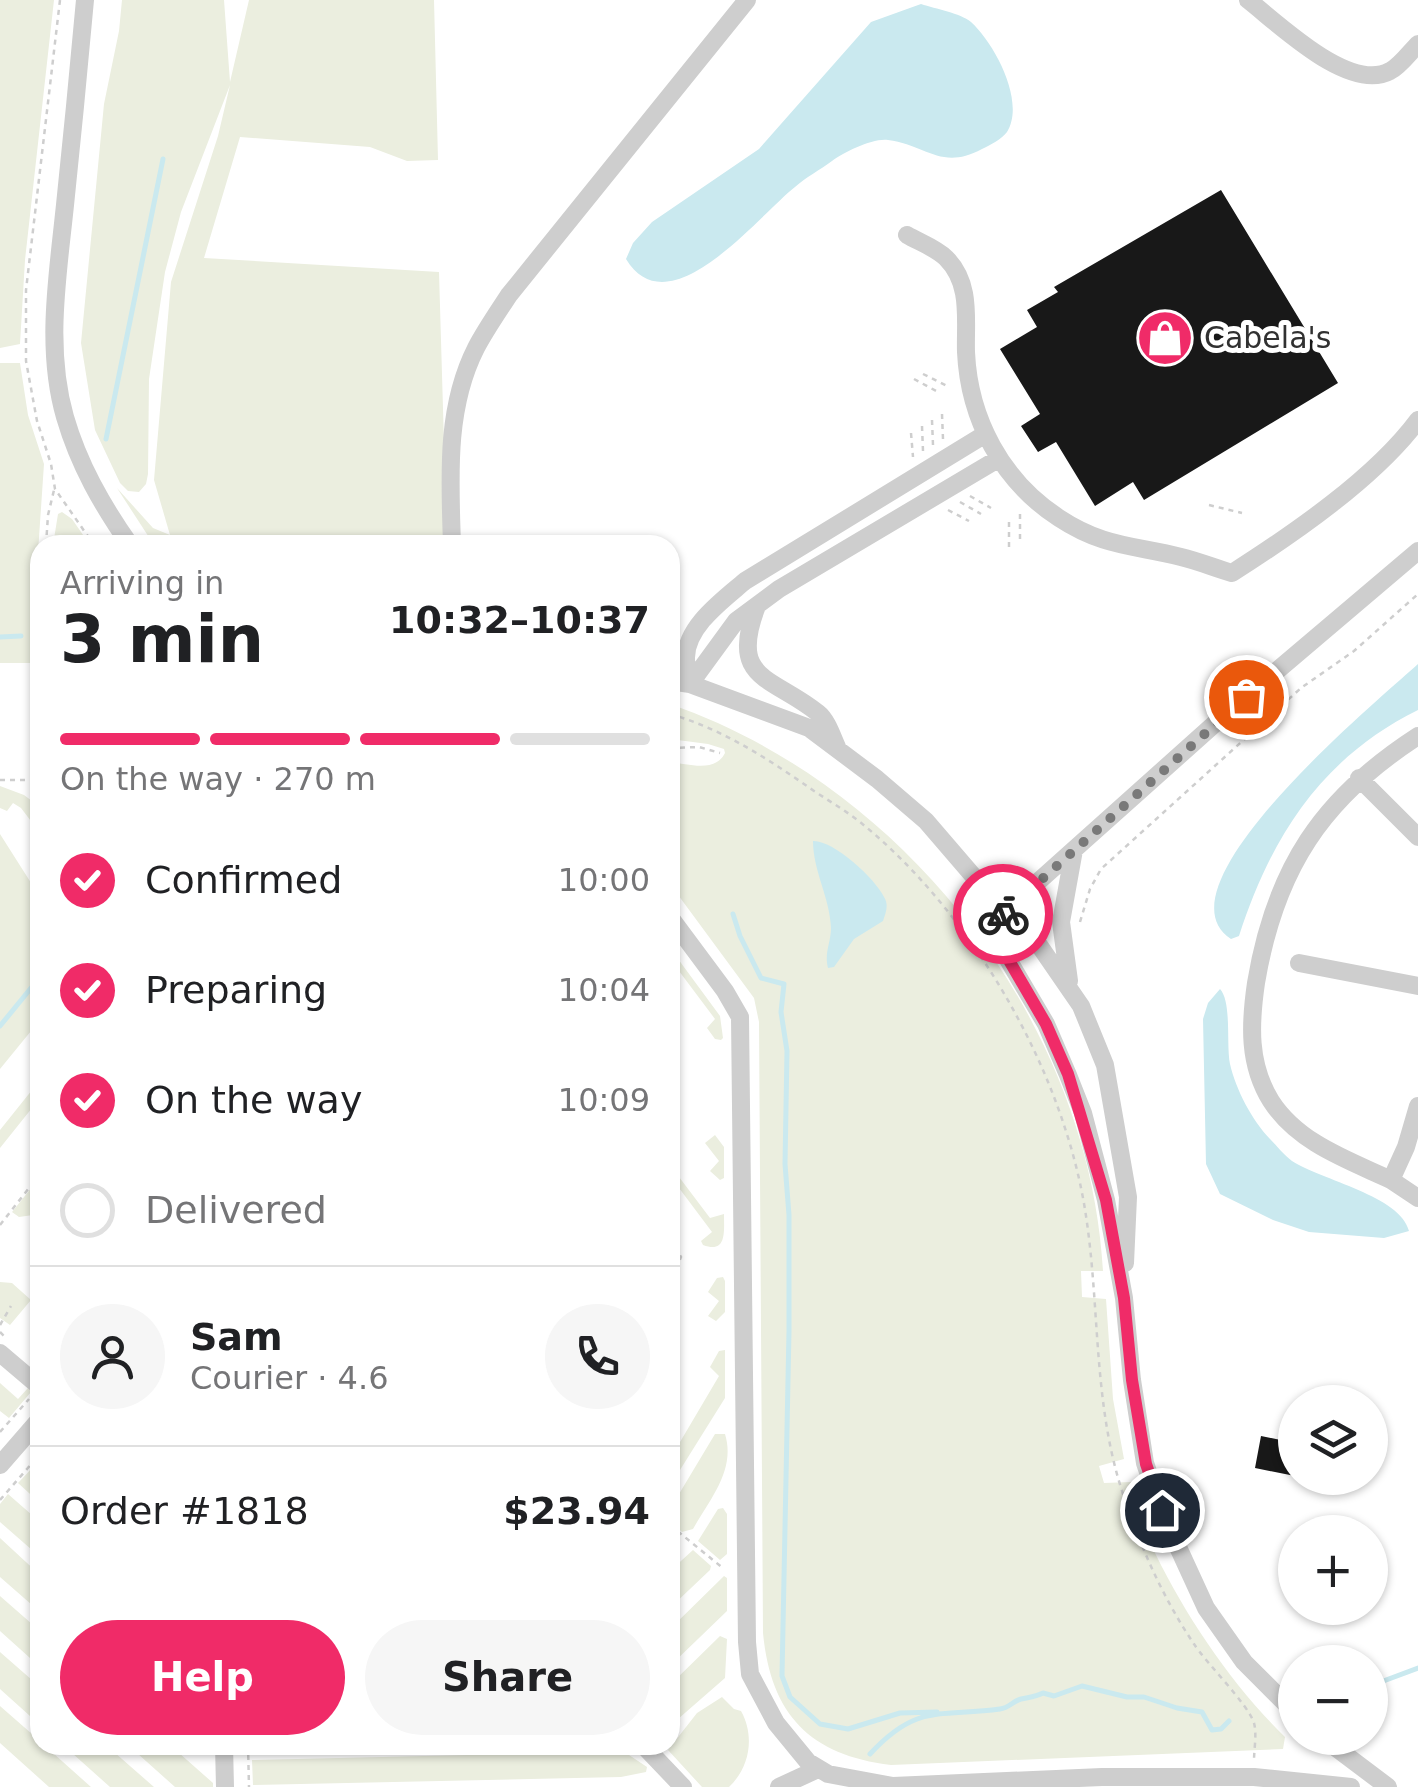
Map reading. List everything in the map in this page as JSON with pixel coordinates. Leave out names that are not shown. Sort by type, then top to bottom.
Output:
[{"type":"street","points":[[85,0],[54,353],[64,413],[80,458],[99,501],[123,535]]},
{"type":"street","points":[[452,535],[449,460],[459,393],[476,348],[509,295],[747,0]]},
{"type":"street","points":[[1248,0],[1326,59],[1353,74],[1373,76],[1392,71],[1418,44]]},
{"type":"street","points":[[906,235],[947,259],[962,284],[968,308],[968,378],[984,435],[998,459],[1057,517],[1099,540],[1179,556],[1232,573],[1329,505],[1405,437],[1418,420]]},
{"type":"street","points":[[690,684],[685,655],[697,629],[716,606],[745,582],[984,435]]},
{"type":"street","points":[[690,684],[736,621],[779,590],[998,459]]},
{"type":"street","points":[[1278,1696],[1244,1662],[1206,1608],[1162,1510],[1146,1464],[1124,1298],[1106,1200],[1082,1112],[1046,1024],[1003,950],[1002,914],[1220,719],[1418,551]]},
{"type":"street","points":[[758,606],[746,638],[752,664],[771,684],[822,715],[838,750]]},
{"type":"street","points":[[680,682],[809,728],[926,821],[1002,914],[1030,932],[1082,1006],[1105,1065],[1128,1197],[1124,1298]]},
{"type":"street","points":[[1418,736],[1359,778],[1310,836],[1278,896],[1259,966],[1251,1016],[1254,1063],[1271,1101],[1294,1128],[1322,1148],[1390,1180],[1418,1198]]},
{"type":"street","points":[[1359,778],[1418,837]]},
{"type":"street","points":[[1071,991],[1061,922],[1074,850]]},
{"type":"street","points":[[680,930],[740,1018],[748,1660],[750,1674],[776,1723],[818,1769],[893,1786],[1254,1777],[1351,1787]]},
{"type":"street","points":[[1298,963],[1418,986]]},
{"type":"street","points":[[1390,1180],[1418,1106]]},
{"type":"street","points":[[0,1353],[30,1384]]},
{"type":"street","points":[[0,1465],[30,1430]]},
{"type":"street","points":[[224,1755],[225,1787]]},
{"type":"street","points":[[653,1755],[684,1787]]},
{"type":"street","points":[[1346,1755],[1388,1787]]},
{"type":"street","points":[[779,1787],[818,1769]]},
{"type":"path","points":[[47,535],[55,489],[36,421],[24,340],[26,290],[60,0]]},
{"type":"path","points":[[923,374],[947,386]]},
{"type":"path","points":[[914,379],[938,392]]},
{"type":"path","points":[[942,414],[943,439]]},
{"type":"path","points":[[932,420],[933,445]]},
{"type":"path","points":[[922,426],[923,451]]},
{"type":"path","points":[[911,432],[913,457]]},
{"type":"path","points":[[55,489],[87,535]]},
{"type":"path","points":[[969,496],[991,508]]},
{"type":"path","points":[[959,502],[980,514]]},
{"type":"path","points":[[1209,505],[1242,513]]},
{"type":"path","points":[[947,509],[969,522]]},
{"type":"path","points":[[1020,514],[1020,540]]},
{"type":"path","points":[[1009,546],[1010,520]]},
{"type":"path","points":[[1082,922],[1090,889],[1101,869],[1301,688],[1354,651],[1418,594]]},
{"type":"path","points":[[680,717],[734,740],[861,823],[938,903],[1010,1002],[1038,1057],[1060,1115],[1086,1213],[1101,1388],[1122,1491],[1170,1606],[1212,1670],[1248,1712],[1254,1724],[1254,1746]]},
{"type":"path","points":[[680,748],[699,747],[720,753]]},
{"type":"path","points":[[0,780],[30,780]]},
{"type":"path","points":[[0,1225],[30,1187]]},
{"type":"path","points":[[0,1325],[11,1306]]},
{"type":"path","points":[[0,1432],[30,1399]]},
{"type":"path","points":[[0,1500],[30,1466]]},
{"type":"path","points":[[680,1533],[724,1569]]},
{"type":"path","points":[[248,1755],[248,1787]]},
{"type":"shaded area","points":[[0,0],[54,0],[25,260],[20,344],[0,348]]},
{"type":"shaded area","points":[[122,0],[224,0],[230,82],[249,0],[434,0],[438,160],[407,161],[370,147],[240,137],[204,258],[439,272],[447,535],[170,535],[154,480],[171,282],[218,136],[230,85],[181,212],[165,272],[149,379],[146,484],[139,492],[128,491],[120,483],[95,430],[81,343],[104,104]]},
{"type":"shaded area","points":[[0,363],[20,363],[28,415],[44,464],[39,535],[30,535],[30,663],[0,663]]},
{"type":"shaded area","points":[[117,488],[153,528],[170,535],[148,535]]},
{"type":"shaded area","points":[[62,512],[72,519],[83,535],[55,535],[58,514]]},
{"type":"shaded area","points":[[680,708],[756,742],[835,792],[907,854],[969,924],[1022,1003],[1062,1088],[1090,1178],[1103,1271],[1081,1271],[1082,1297],[1106,1299],[1113,1399],[1124,1459],[1099,1466],[1104,1483],[1131,1482],[1152,1546],[1182,1604],[1230,1674],[1278,1730],[1278,1749],[891,1765],[838,1752],[800,1726],[786,1708],[767,1662],[763,1633],[759,1022],[754,998],[680,898],[680,763],[715,763],[725,753],[724,749],[680,740]]},
{"type":"shaded area","points":[[0,786],[30,800],[30,820],[13,803],[7,811],[0,808]]},
{"type":"shaded area","points":[[0,834],[30,881],[30,1032],[0,1069]]},
{"type":"shaded area","points":[[680,962],[720,1016],[721,1040],[715,1039],[707,1028],[715,1019],[680,972]]},
{"type":"shaded area","points":[[30,1092],[30,1110],[0,1148],[0,1130]]},
{"type":"shaded area","points":[[715,1135],[724,1147],[724,1178],[720,1180],[710,1171],[719,1161],[705,1143]]},
{"type":"shaded area","points":[[680,1178],[710,1218],[724,1214],[720,1244],[703,1245],[701,1241],[712,1232],[680,1189]]},
{"type":"shaded area","points":[[30,1190],[30,1215],[19,1217],[12,1212]]},
{"type":"shaded area","points":[[723,1277],[725,1312],[716,1321],[708,1316],[719,1301],[708,1292],[717,1278]]},
{"type":"shaded area","points":[[0,1282],[12,1283],[30,1301],[10,1325],[0,1318]]},
{"type":"shaded area","points":[[725,1350],[725,1398],[680,1470],[680,1442],[719,1376],[710,1367],[719,1351]]},
{"type":"shaded area","points":[[0,1383],[18,1399],[28,1388],[30,1391],[9,1418],[0,1411]]},
{"type":"shaded area","points":[[715,1434],[725,1434],[724,1472],[693,1529],[682,1532],[680,1492]]},
{"type":"shaded area","points":[[30,1470],[30,1494],[18,1483]]},
{"type":"shaded area","points":[[8,1494],[30,1513],[30,1548],[0,1522],[0,1504]]},
{"type":"shaded area","points":[[723,1508],[727,1514],[727,1554],[720,1560],[698,1541],[718,1509]]},
{"type":"shaded area","points":[[0,1538],[30,1566],[30,1603],[0,1577]]},
{"type":"shaded area","points":[[693,1550],[711,1566],[680,1598],[680,1562]]},
{"type":"shaded area","points":[[724,1576],[727,1578],[727,1611],[680,1656],[680,1619]]},
{"type":"shaded area","points":[[0,1596],[30,1622],[30,1658],[0,1631]]},
{"type":"shaded area","points":[[720,1636],[727,1639],[725,1678],[680,1717],[680,1675]]},
{"type":"shaded area","points":[[0,1652],[30,1678],[30,1716],[0,1689]]},
{"type":"shaded area","points":[[722,1697],[741,1711],[748,1731],[748,1751],[742,1770],[729,1787],[702,1787],[673,1755],[680,1755],[680,1735],[697,1713]]},
{"type":"shaded area","points":[[0,1706],[30,1732],[30,1755],[55,1755],[91,1787],[49,1787],[0,1743]]},
{"type":"shaded area","points":[[74,1755],[117,1755],[154,1787],[110,1787]]},
{"type":"shaded area","points":[[139,1755],[181,1755],[213,1783],[213,1787],[175,1787]]},
{"type":"shaded area","points":[[629,1755],[647,1767],[646,1772],[621,1777],[253,1785],[252,1760]]},
{"type":"water","points":[[921,4],[971,22],[998,58],[1013,105],[1012,119],[1002,137],[956,158],[888,140],[867,143],[804,180],[737,241],[689,275],[665,282],[644,277],[626,259],[633,243],[652,222],[759,149],[871,22]]},
{"type":"water","points":[[1418,664],[1418,710],[1354,752],[1304,804],[1267,866],[1239,936],[1231,939],[1215,914],[1221,879],[1245,838],[1321,753]]},
{"type":"water","points":[[813,841],[831,847],[853,862],[872,880],[886,903],[883,921],[854,939],[834,967],[828,968],[830,917]]},
{"type":"water","points":[[1220,989],[1226,1004],[1233,1074],[1263,1131],[1292,1161],[1391,1208],[1409,1231],[1384,1238],[1309,1232],[1273,1220],[1220,1194],[1206,1164],[1203,1019],[1208,1003]]},
{"type":"building","name":"Cabela's","points":[[1221,190],[1338,383],[1144,500],[1133,482],[1095,506],[1056,442],[1038,452],[1021,426],[1040,414],[1000,349],[1037,327],[1027,310],[1058,292],[1054,287]]},
{"type":"building","points":[[1261,1436],[1278,1440],[1278,1473],[1255,1468]]},
{"type":"waterway","points":[[106,439],[163,159]]},
{"type":"waterway","points":[[0,637],[21,636]]},
{"type":"waterway","points":[[733,914],[761,978],[784,984],[781,1012],[787,1051],[789,1331],[782,1676],[790,1697],[820,1724],[848,1729],[900,1713],[937,1712]]},
{"type":"waterway","points":[[0,1026],[30,989]]},
{"type":"waterway","points":[[1388,1679],[1418,1668]]},
{"type":"waterway","points":[[870,1754],[916,1719],[1003,1708],[1021,1699],[1043,1693],[1054,1696],[1082,1686],[1202,1712],[1212,1730],[1221,1729],[1229,1721]]},
{"type":"way so far","points":[[1003,914],[1246,697]]},
{"type":"place","name":"Cabela's","points":[[1165,338]]},
{"type":"route","points":[[1003,914],[1003,950],[1046,1024],[1068,1074],[1106,1200],[1124,1298],[1146,1464],[1162,1510]]}]
